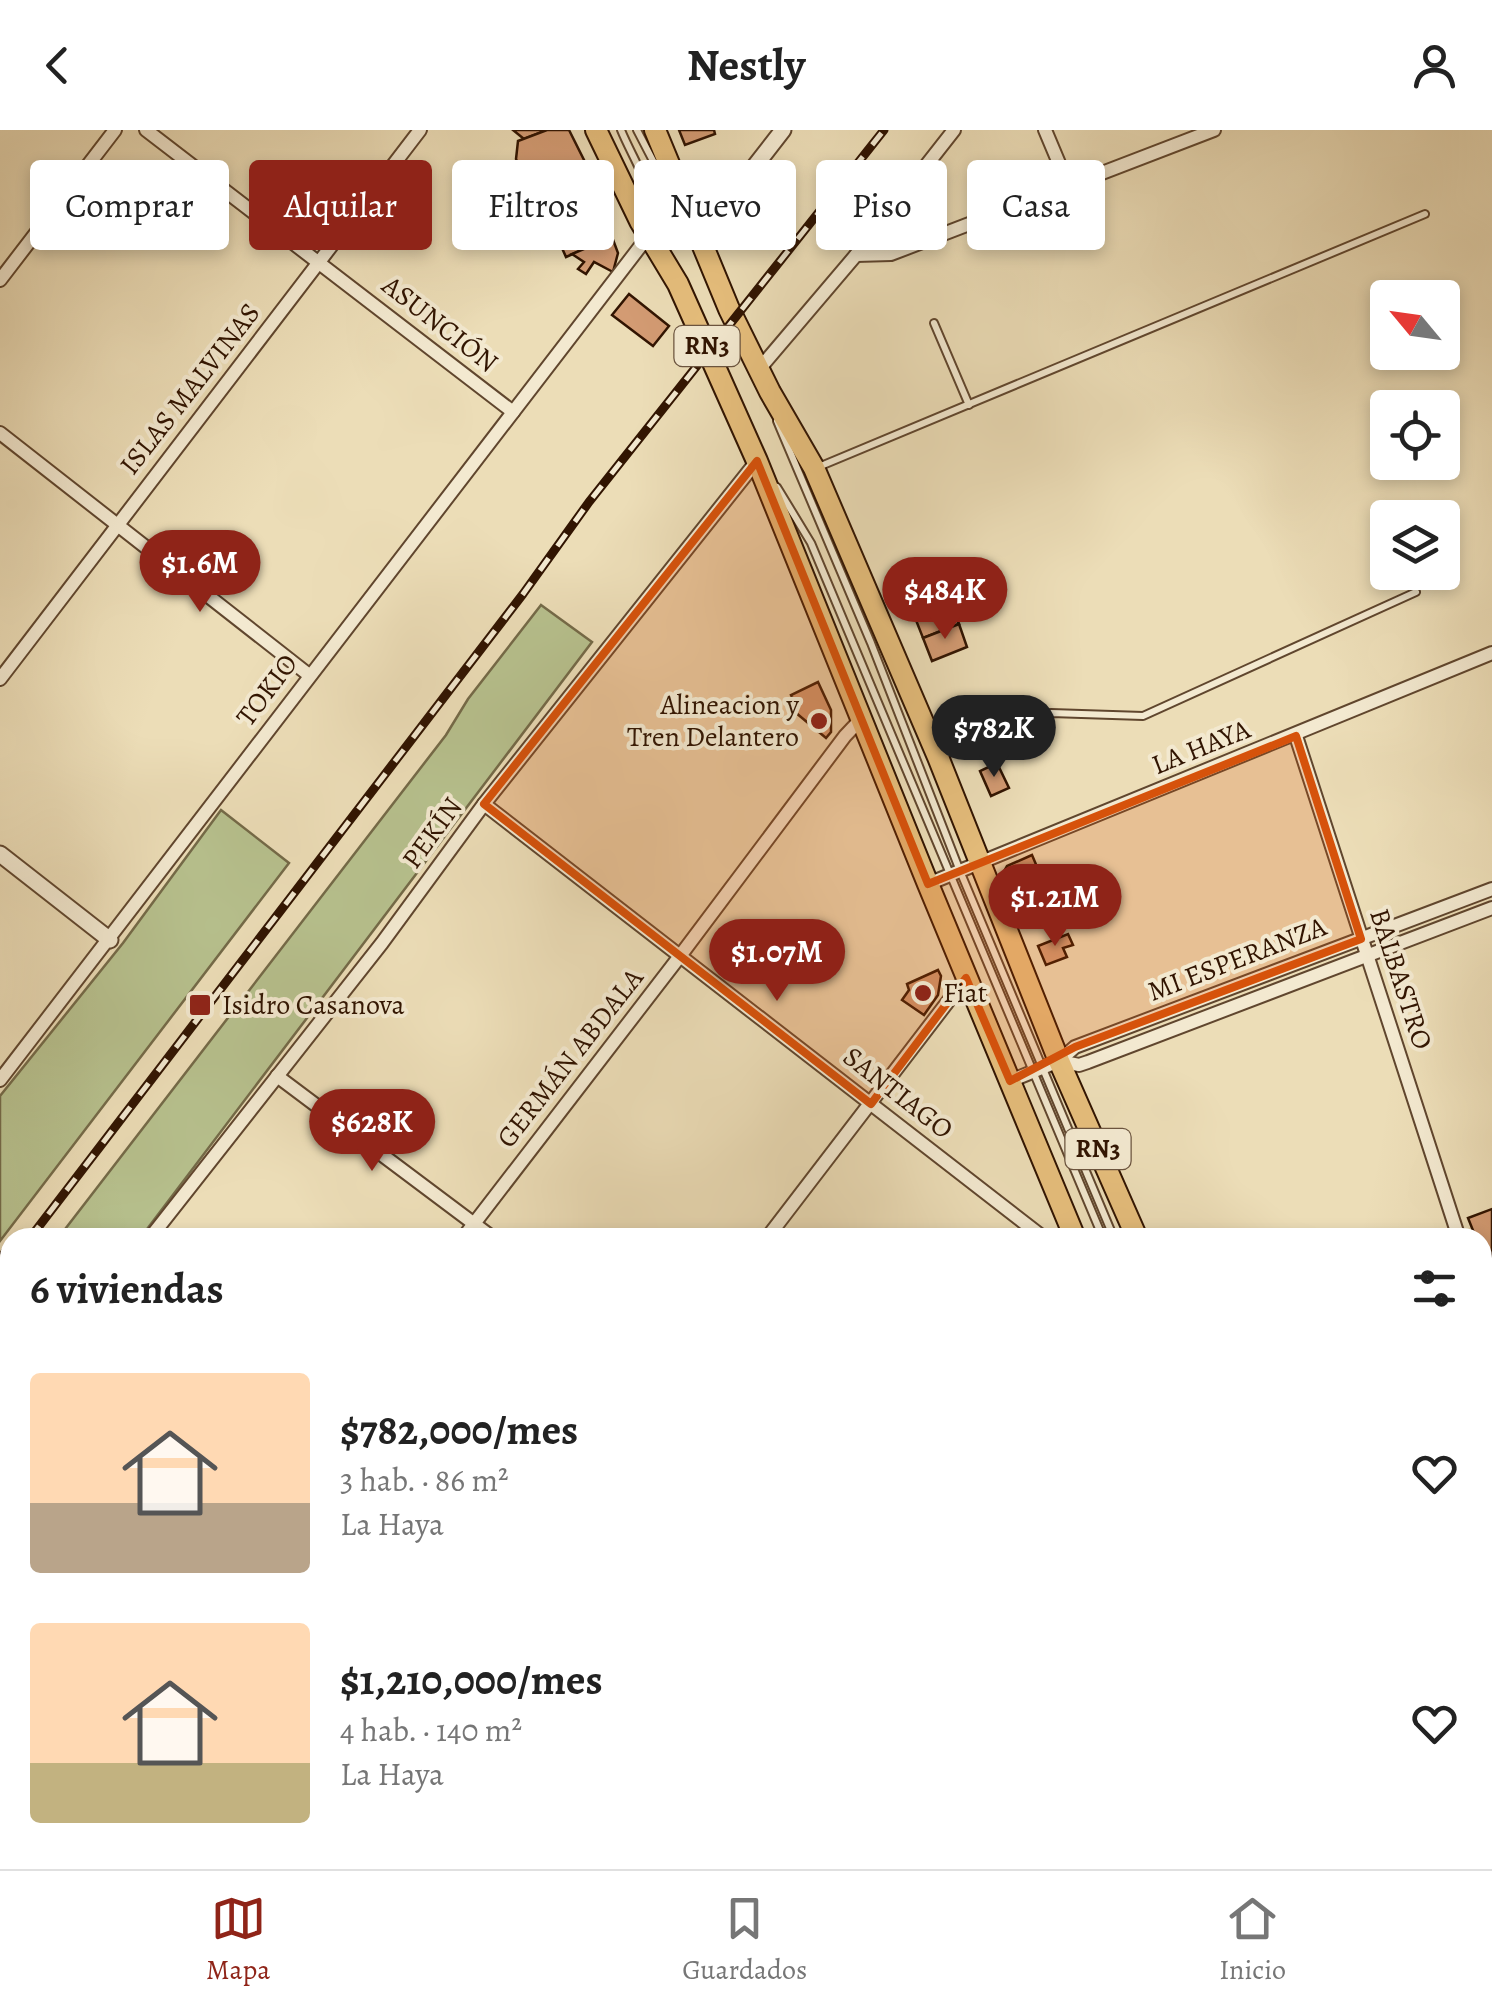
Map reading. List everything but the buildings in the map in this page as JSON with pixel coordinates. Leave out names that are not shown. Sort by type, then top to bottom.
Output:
[{"type":"highway","name":"RN3","points":[[596,130],[634,206]]},
{"type":"highway","name":"RN3","points":[[655,130],[667,160]]},
{"type":"highway","name":"RN3","points":[[657,250],[678,284],[757,460],[1071,1228]]},
{"type":"highway","name":"RN3","points":[[704,250],[770,392],[814,468],[938,757],[963,870],[1045,1066],[1132,1228]]},
{"type":"street","points":[[0,280],[116,130]]},
{"type":"street","name":"ASUNCIÓN","points":[[146,130],[514,412]]},
{"type":"street","name":"ISLAS MALVINAS","points":[[0,679],[420,130]]},
{"type":"street","points":[[760,160],[784,130]]},
{"type":"street","points":[[760,368],[856,255],[954,130]]},
{"type":"street","points":[[1045,130],[1058,160]]},
{"type":"street","points":[[1105,173],[1214,130]]},
{"type":"street","points":[[856,255],[891,254],[967,225]]},
{"type":"street","name":"TOKIO","points":[[0,1080],[638,250]]},
{"type":"street","points":[[0,433],[309,674]]},
{"type":"street","name":"PEKÍN","points":[[158,1228],[382,943],[484,804],[757,460]]},
{"type":"street","name":"LA HAYA","points":[[928,884],[1492,653]]},
{"type":"street","name":"GERMÁN ABDALA","points":[[471,1228],[862,718]]},
{"type":"street","name":"BALBASTRO","points":[[1296,736],[1456,1228]]},
{"type":"street","name":"SANTIAGO","points":[[484,804],[1031,1228]]},
{"type":"street","points":[[0,854],[110,940]]},
{"type":"street","name":"MI ESPERANZA","points":[[1010,1081],[1082,1044],[1492,889]]},
{"type":"street","name":"MI ESPERANZA","points":[[1045,1066],[1088,1062],[1492,908]]},
{"type":"street","points":[[775,1228],[966,978]]},
{"type":"street","points":[[277,1076],[479,1228]]},
{"type":"lane","points":[[620,130],[634,161]]},
{"type":"lane","points":[[637,130],[651,160]]},
{"type":"lane","points":[[814,468],[1425,214]]},
{"type":"lane","points":[[934,324],[969,405]]},
{"type":"lane","points":[[770,392],[781,436],[871,643],[1110,1228]]},
{"type":"lane","points":[[757,460],[792,507],[812,543],[963,870]]},
{"type":"lane","points":[[938,757],[1051,713],[1143,716],[1416,592]]},
{"type":"lane","points":[[1045,1066],[1100,1228]]},
{"type":"highlighted area","points":[[757,461],[928,884],[1296,736],[1361,939],[1075,1047],[1010,1081],[966,978],[871,1104],[484,804]]},
{"type":"green space","points":[[541,605],[592,642],[148,1228],[66,1228],[446,735],[468,699]]},
{"type":"green space","points":[[221,810],[289,863],[10,1228],[0,1228],[0,1096],[123,943]]},
{"type":"railway","points":[[38,1228],[523,594],[589,502],[884,130]]},
{"type":"place","name":"Alineacion y Tren Delantero","points":[[819,721]]},
{"type":"place","name":"Fiat","points":[[923,993]]},
{"type":"place","name":"Isidro Casanova","points":[[200,1005]]}]
